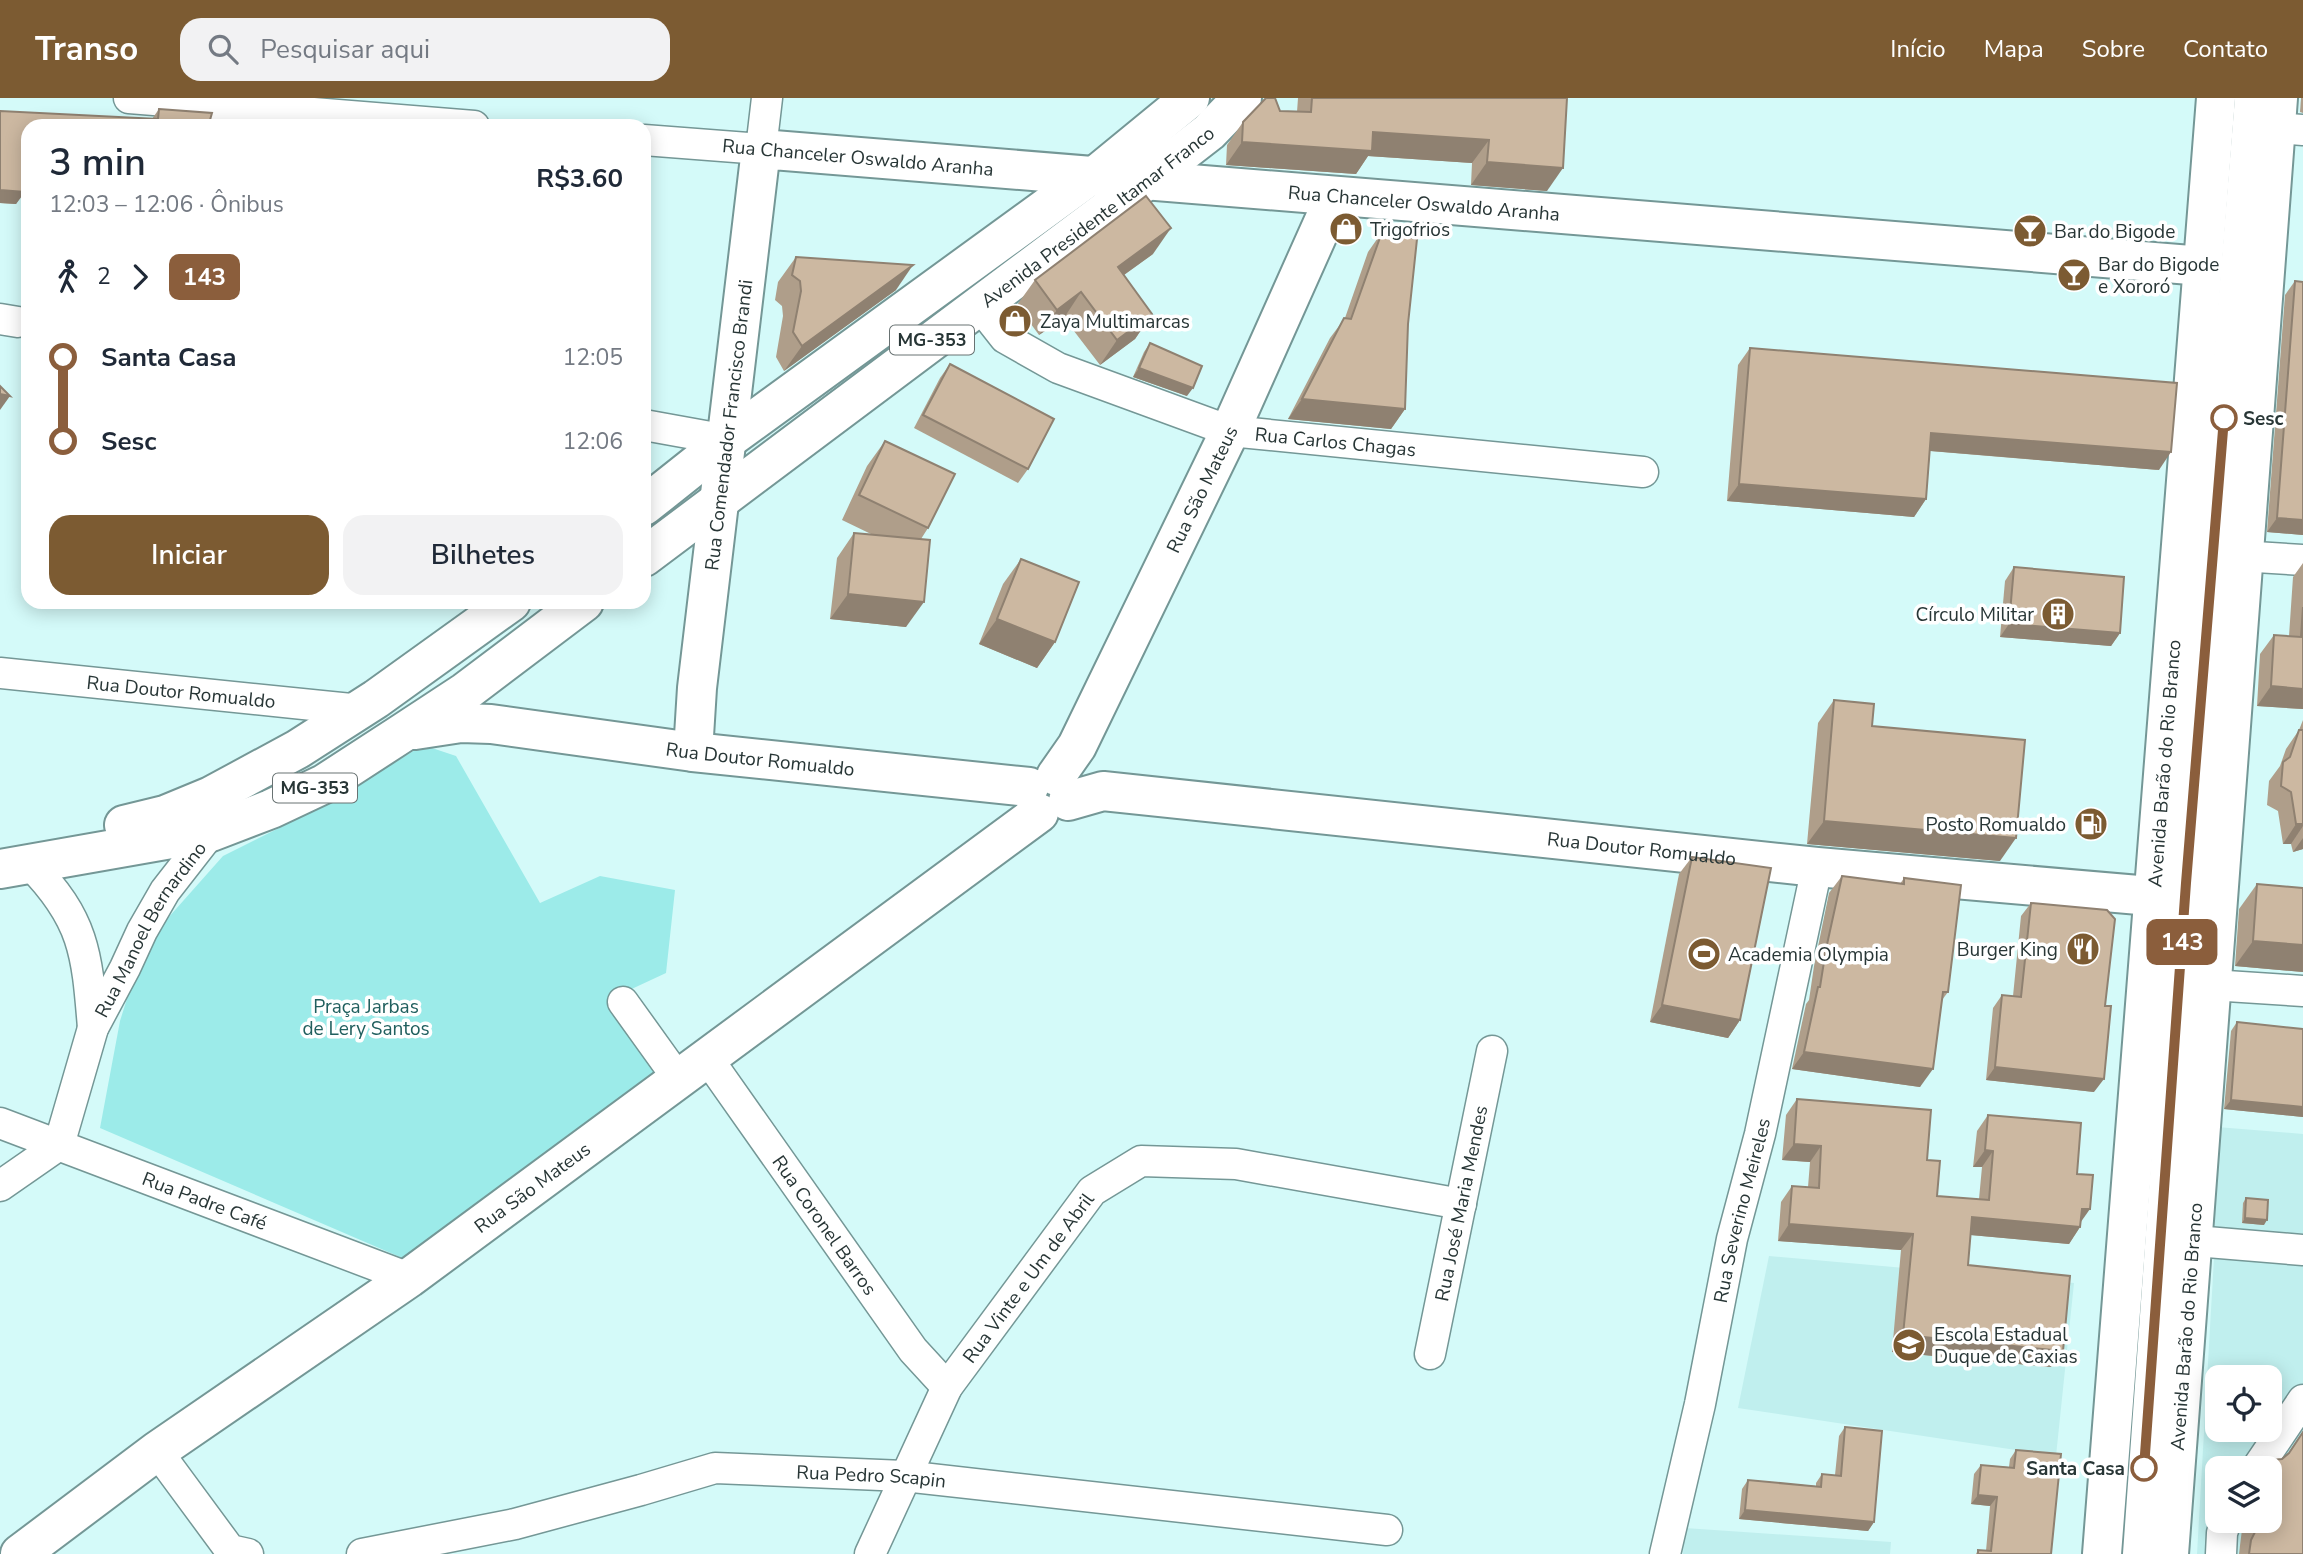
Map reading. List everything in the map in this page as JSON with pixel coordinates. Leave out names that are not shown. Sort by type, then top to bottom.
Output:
[{"type":"main road","name":"Avenida Presidente Itamar Franco","points":[[666,489],[727,440],[1087,178],[1095,176],[1190,98]]},
{"type":"main road","name":"Avenida Presidente Itamar Franco","points":[[651,552],[1147,180],[1209,132],[1242,98]]},
{"type":"main road","name":"Avenida Barão do Rio Branco","points":[[2169,1554],[2177,1239],[2211,985],[2186,898],[2203,266],[2216,98]]},
{"type":"main road","name":"Avenida Barão do Rio Branco","points":[[2102,1554],[2286,119]]},
{"type":"main road","name":"Rua Chanceler Oswaldo Aranha","points":[[761,149],[2203,266]]},
{"type":"main road","name":"Rua Comendador Francisco Brandi","points":[[692,752],[697,688],[761,149]]},
{"type":"main road","name":"Rua São Mateus","points":[[20,1554],[157,1451],[409,1278],[1059,794],[1077,746],[1230,431],[1335,195]]},
{"type":"main road","points":[[666,489],[694,488],[719,502]]},
{"type":"main road","name":"MG-353","points":[[10,859],[165,815],[211,796],[298,749],[361,710],[501,609]]},
{"type":"main road","name":"MG-353","points":[[10,859],[211,832],[271,809],[324,784],[406,731],[465,692],[575,609]]},
{"type":"main road","name":"Rua Doutor Romualdo","points":[[406,731],[461,723],[491,724],[692,752],[1059,794],[1817,867],[2186,898]]},
{"type":"street","points":[[129,98],[388,119]]},
{"type":"street","name":"Rua Comendador Francisco Brandi","points":[[761,149],[767,98]]},
{"type":"street","name":"Avenida Barão do Rio Branco","points":[[2228,555],[2238,240],[2250,98]]},
{"type":"street","name":"Rua Chanceler Oswaldo Aranha","points":[[651,141],[761,149]]},
{"type":"street","points":[[2203,266],[2225,257],[2238,240]]},
{"type":"street","name":"Rua Carlos Chagas","points":[[979,305],[1005,338],[1058,368],[1230,431],[1643,472]]},
{"type":"street","points":[[651,426],[727,440]]},
{"type":"street","points":[[651,427],[675,443],[681,456],[666,489]]},
{"type":"street","points":[[2228,555],[2303,560]]},
{"type":"street","name":"Rua Doutor Romualdo","points":[[0,673],[361,710]]},
{"type":"street","points":[[465,692],[474,707],[491,724]]},
{"type":"street","name":"Rua Manoel Bernardino","points":[[59,1145],[93,1028],[165,891],[211,832]]},
{"type":"street","name":"Rua Manoel Bernardino","points":[[10,859],[52,886],[66,907],[86,956],[93,1028]]},
{"type":"street","name":"Rua Severino Meireles","points":[[1665,1554],[1700,1404],[1732,1239],[1760,1134],[1817,867]]},
{"type":"street","name":"Avenida Barão do Rio Branco","points":[[2138,1554],[2177,1239],[2186,898]]},
{"type":"street","points":[[2211,985],[2303,992]]},
{"type":"street","points":[[623,1002],[693,1069]]},
{"type":"street","name":"Rua José Maria Mendes","points":[[1430,1354],[1492,1051]]},
{"type":"street","name":"Rua Coronel Barros","points":[[693,1069],[913,1350],[947,1387]]},
{"type":"street","name":"Rua Padre Café","points":[[0,1123],[409,1278]]},
{"type":"street","points":[[0,1186],[59,1145]]},
{"type":"street","name":"Rua Vinte e Um de Abril","points":[[870,1554],[947,1387],[1092,1191],[1141,1161],[1236,1164],[1461,1204]]},
{"type":"street","points":[[2177,1239],[2303,1250]]},
{"type":"street","points":[[2265,1456],[2303,1400]]},
{"type":"street","points":[[157,1451],[230,1550],[248,1554]]},
{"type":"street","name":"Rua Pedro Scapin","points":[[362,1554],[515,1524],[715,1468],[904,1476],[1387,1530]]},
{"type":"street","points":[[2221,1554],[2222,1533]]},
{"type":"shaded area","points":[[2217,1127],[2303,1134],[2303,1554],[2197,1554],[2205,1415],[2205,1442],[2282,1442],[2282,1365],[2208,1365]]},
{"type":"shaded area","name":"Escola Estadual Duque de Caxias","points":[[1769,1256],[2074,1283],[2056,1456],[1738,1408]]},
{"type":"shaded area","points":[[1685,1528],[1891,1542],[1890,1554],[1683,1554]]},
{"type":"green space","name":"Praça Jarbas de Lery Santos","points":[[423,745],[456,756],[540,903],[600,876],[675,890],[666,973],[608,1000],[660,1081],[407,1260],[100,1128],[120,1021],[136,970],[152,936],[223,856],[329,803]]},
{"type":"building","points":[[1266,98],[1275,98],[1280,111],[1311,112],[1312,98],[1567,98],[1563,168],[1487,162],[1489,140],[1373,132],[1372,151],[1242,142],[1243,122]]},
{"type":"building","points":[[159,109],[212,113],[210,119],[158,119]]},
{"type":"building","points":[[0,111],[158,119],[21,119],[21,192],[0,190]]},
{"type":"building","points":[[1146,196],[1171,228],[1118,267],[1152,314],[1117,340],[1081,292],[1057,310],[1035,280]]},
{"type":"building","points":[[1382,232],[1417,239],[1408,324],[1405,409],[1302,399],[1344,318],[1351,319]]},
{"type":"building","points":[[796,257],[913,265],[802,346],[793,332],[801,291],[800,281],[792,275]]},
{"type":"building","points":[[2295,281],[2303,282],[2303,520],[2277,518]]},
{"type":"building","points":[[1150,343],[1202,366],[1193,388],[1139,368]]},
{"type":"building","points":[[1750,348],[2177,383],[2171,452],[1931,433],[1926,499],[1739,484]]},
{"type":"building","points":[[950,364],[1054,419],[1028,469],[923,415]]},
{"type":"building","points":[[0,386],[10,396],[0,394]]},
{"type":"building","points":[[885,441],[955,474],[928,528],[859,495]]},
{"type":"building","points":[[854,533],[930,540],[924,602],[848,594]]},
{"type":"building","points":[[1021,559],[1079,582],[1055,642],[997,619]]},
{"type":"building","name":"Círculo Militar","points":[[2014,567],[2124,577],[2120,633],[2009,624]]},
{"type":"building","points":[[2303,607],[2303,689],[2271,686],[2274,635],[2301,637]]},
{"type":"building","points":[[1834,700],[1874,704],[1872,726],[2025,740],[2016,838],[1824,821]]},
{"type":"building","points":[[2299,730],[2303,730],[2303,824],[2296,824],[2291,792],[2281,786],[2283,762],[2290,757]]},
{"type":"building","name":"Academia Olympia","points":[[1692,857],[1771,868],[1740,1020],[1662,1005]]},
{"type":"building","points":[[1842,876],[1904,884],[1904,878],[1961,885],[1948,992],[1943,992],[1933,1069],[1804,1052]]},
{"type":"building","points":[[2257,884],[2303,888],[2303,945],[2253,941]]},
{"type":"building","points":[[2031,903],[2107,910],[2115,919],[2105,1006],[2111,1006],[2104,1079],[1995,1067],[2002,995],[2021,997]]},
{"type":"building","points":[[2237,1022],[2303,1029],[2303,1107],[2231,1100]]},
{"type":"building","points":[[1797,1099],[1931,1110],[1927,1160],[1940,1161],[1937,1196],[1989,1200],[1993,1151],[1985,1150],[1988,1115],[2081,1123],[2077,1174],[2093,1175],[2090,1209],[2082,1209],[2080,1227],[1972,1217],[1968,1265],[2070,1276],[2063,1351],[1903,1335],[1913,1234],[1789,1224],[1792,1186],[1819,1188],[1821,1146],[1794,1144]]},
{"type":"building","points":[[2246,1198],[2268,1200],[2267,1220],[2245,1218]]},
{"type":"building","points":[[1845,1427],[1882,1431],[1874,1522],[1745,1510],[1748,1480],[1821,1487],[1822,1474],[1841,1476]]},
{"type":"building","points":[[2303,1432],[2303,1554],[2249,1554],[2254,1533],[2282,1533],[2282,1459]]},
{"type":"building","points":[[2016,1450],[2061,1454],[2051,1554],[1978,1554],[1978,1550],[1991,1551],[1997,1497],[1978,1495],[1981,1465],[2014,1468]]},
{"type":"bus line","name":"143","points":[[2144,1468],[2186,883],[2224,418]]},
{"type":"place","name":"Trigofrios","points":[[1346,229]]},
{"type":"place","name":"Bar do Bigode","points":[[2030,231]]},
{"type":"place","name":"Bar do Bigode e Xororó","points":[[2074,275]]},
{"type":"place","name":"Zaya Multimarcas","points":[[1015,321]]},
{"type":"place","name":"Sesc","points":[[2224,418]]},
{"type":"place","name":"Círculo Militar","points":[[2058,614]]},
{"type":"place","name":"Posto Romualdo","points":[[2091,824]]},
{"type":"place","name":"Burger King","points":[[2083,949]]},
{"type":"place","name":"Academia Olympia","points":[[1704,954]]},
{"type":"place","name":"Escola Estadual Duque de Caxias","points":[[1909,1345]]},
{"type":"place","name":"Santa Casa","points":[[2144,1468]]}]
